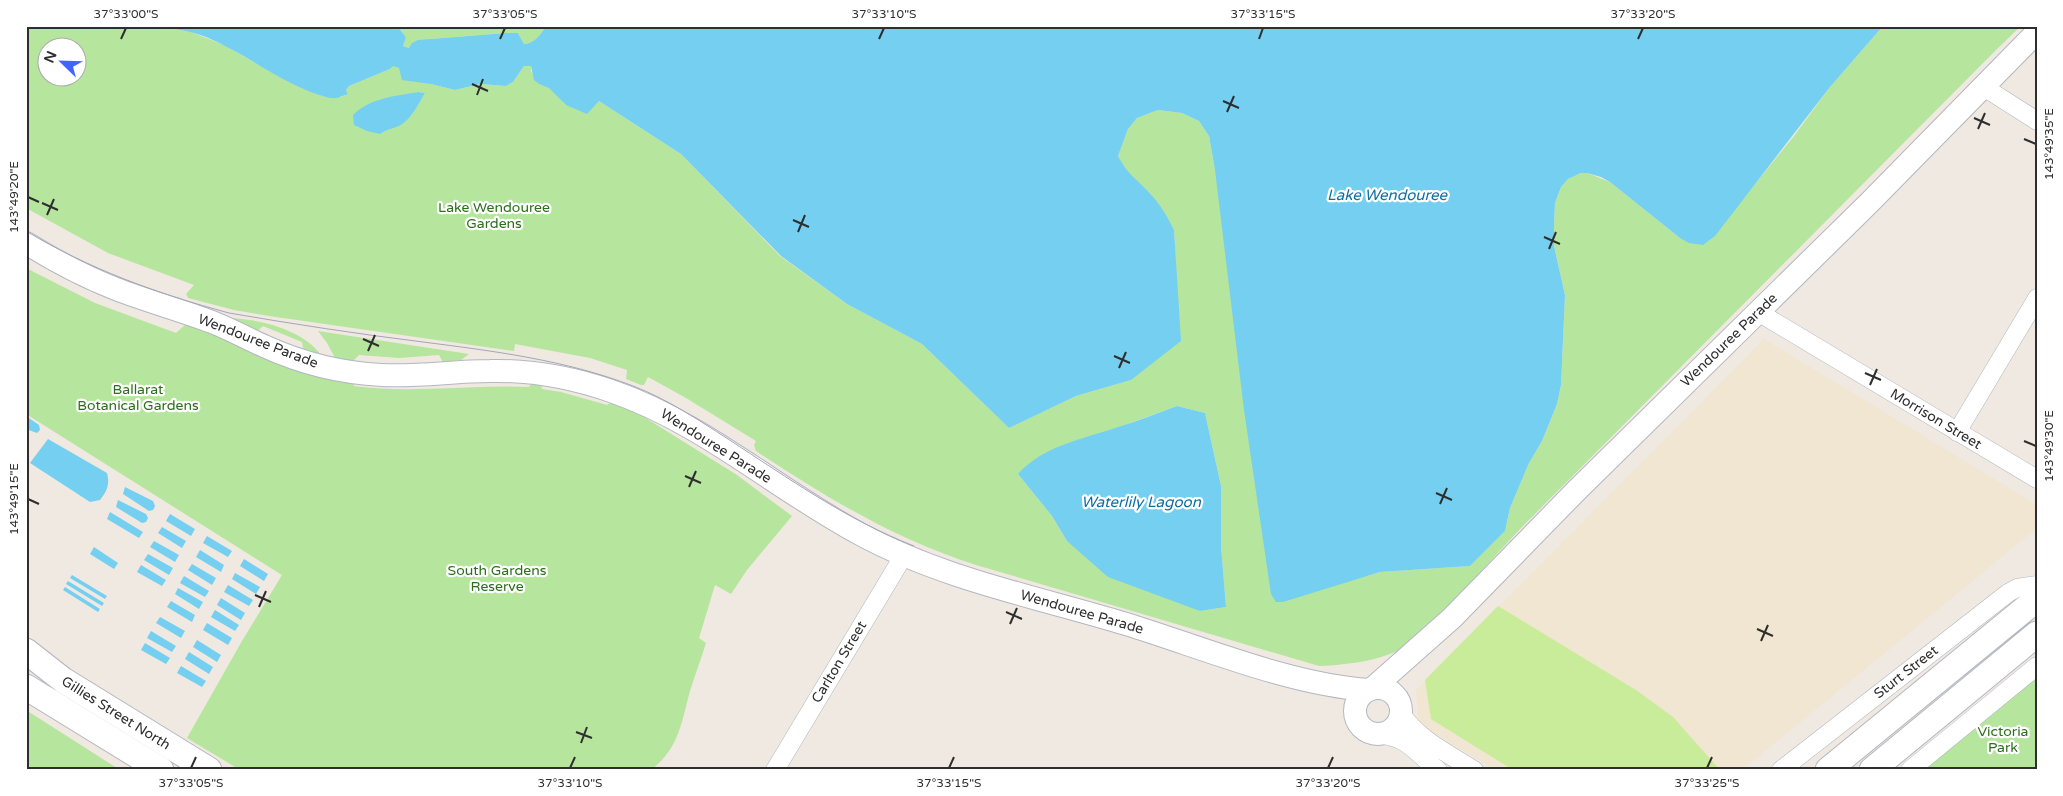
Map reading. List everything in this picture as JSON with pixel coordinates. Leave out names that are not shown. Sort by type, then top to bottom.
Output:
[{"type":"main road","name":"Sturt Street","points":[[1828,770],[2037,599]]},
{"type":"main road","points":[[1872,770],[2037,634]]},
{"type":"main road","name":"Gillies Street North","points":[[26,652],[63,680],[209,770]]},
{"type":"main road","name":"Gillies Street North","points":[[26,687],[161,770]]},
{"type":"street","name":"Wendouree Parade","points":[[26,243],[68,267],[112,288],[214,323],[270,349],[324,367],[382,375],[489,371],[521,372],[565,378],[610,390],[645,404],[706,437],[802,501],[850,529],[904,555],[970,580],[1123,623],[1310,680],[1371,689],[1452,618],[1633,434],[1870,202],[2037,32]]},
{"type":"street","points":[[1982,86],[2037,120]]},
{"type":"street","points":[[1957,432],[2037,298]]},
{"type":"street","name":"Morrison Street","points":[[1758,312],[2037,479]]},
{"type":"street","name":"Carlton Street","points":[[775,770],[904,555]]},
{"type":"street","name":"Sturt Street","points":[[1781,770],[2008,593],[2016,588],[2037,584]]},
{"type":"street","name":"Wendouree Parade","points":[[1401,712],[1404,689],[1420,648]]},
{"type":"street","points":[[1910,770],[2037,666]]},
{"type":"street","name":"Wendouree Parade","points":[[1310,680],[1344,703],[1356,718]]},
{"type":"street","points":[[1438,770],[1402,739],[1376,734],[1364,729],[1356,718],[1357,701],[1360,696],[1371,689],[1379,688],[1390,691],[1398,699],[1401,712],[1410,726],[1474,770]]},
{"type":"street","points":[[1376,734],[1393,729],[1401,712]]},
{"type":"shaded area","points":[[1764,339],[2037,505],[2037,528],[1742,770],[1495,770],[1419,724],[1416,690]]},
{"type":"green space","name":"Lake Wendouree Gardens","points":[[26,26],[153,26],[191,32],[224,45],[280,77],[322,96],[341,97],[348,94],[346,90],[349,86],[390,69],[393,65],[431,84],[455,90],[480,84],[506,86],[513,82],[524,66],[531,66],[531,71],[539,84],[549,87],[566,105],[599,101],[681,154],[780,256],[847,304],[922,344],[1009,428],[1076,396],[1131,380],[1176,270],[1174,230],[1125,170],[1118,156],[1128,129],[1137,118],[1158,110],[1182,113],[1199,121],[1209,136],[1215,170],[1367,576],[1380,572],[1470,566],[1505,531],[1510,508],[1529,463],[1542,441],[1557,404],[1561,385],[1565,295],[1554,246],[1555,203],[1561,187],[1568,179],[1581,173],[1587,173],[1610,182],[1680,238],[1709,241],[1794,136],[1830,87],[1883,26],[2021,26],[1520,529],[1412,642],[1403,648],[1380,657],[1342,664],[1319,666],[946,555],[890,530],[835,501],[756,451],[754,445],[756,441],[648,377],[644,385],[626,379],[627,370],[590,358],[515,344],[514,351],[234,310],[188,298],[186,294],[194,285],[108,253],[26,208]],"holes":[[[418,92],[425,93],[411,115],[402,123],[388,128],[381,100]],[[1177,406],[1205,413],[1221,486],[1221,546],[1226,607],[1200,611],[1067,541],[1052,516],[1018,474],[1119,427]]]},
{"type":"green space","points":[[397,26],[546,26],[537,38],[528,44],[524,44],[518,33],[506,33],[430,39],[409,48],[403,46],[406,37]]},
{"type":"green space","name":"South Gardens Reserve","points":[[26,268],[95,303],[176,333],[186,324],[353,382],[354,386],[420,389],[529,387],[531,384],[541,385],[542,389],[561,392],[607,405],[612,402],[628,407],[737,475],[792,516],[747,570],[731,594],[715,585],[699,638],[706,643],[678,735],[668,753],[651,770],[240,770],[187,738],[282,575],[26,414]]},
{"type":"green space","points":[[232,318],[256,321],[281,328],[304,339],[321,355],[303,348],[302,342],[263,326],[259,330],[255,330]]},
{"type":"green space","points":[[318,331],[469,354],[461,360],[443,362],[439,355],[399,358],[359,355],[353,361],[335,358]]},
{"type":"green space","points":[[1498,606],[1636,690],[1673,717],[1720,770],[1513,770],[1431,719],[1425,680]]},
{"type":"green space","name":"Victoria Park","points":[[2037,670],[2037,770],[1918,770]]},
{"type":"green space","points":[[26,710],[120,770],[26,770]]},
{"type":"water","name":"Lake Wendouree","points":[[153,26],[397,26],[406,37],[403,46],[409,48],[412,43],[418,40],[506,33],[518,33],[524,44],[528,44],[537,38],[546,26],[1883,26],[1830,87],[1715,236],[1703,245],[1689,243],[1680,238],[1610,182],[1601,177],[1581,173],[1568,179],[1561,187],[1555,203],[1554,225],[1554,246],[1565,295],[1561,385],[1557,404],[1542,441],[1529,463],[1510,508],[1505,531],[1470,566],[1380,572],[1283,602],[1276,602],[1271,594],[1244,410],[1215,170],[1209,136],[1199,121],[1182,113],[1158,110],[1137,118],[1128,129],[1118,156],[1130,174],[1148,191],[1159,205],[1174,230],[1181,341],[1131,380],[1076,396],[1009,428],[922,344],[847,304],[781,256],[681,154],[599,101],[587,114],[566,105],[549,88],[534,80],[531,66],[524,66],[513,82],[506,86],[480,84],[455,90],[402,80],[399,68],[393,66],[349,86],[346,90],[348,94],[337,98],[330,98],[298,86],[206,37],[187,31]]},
{"type":"water","points":[[418,92],[425,93],[411,116],[399,126],[380,134],[354,125],[353,115],[367,105],[375,101]]},
{"type":"water","name":"Waterlily Lagoon","points":[[1177,406],[1205,413],[1221,486],[1221,546],[1226,607],[1200,611],[1108,577],[1067,541],[1052,516],[1018,474],[1040,456],[1065,444]]},
{"type":"water","points":[[26,416],[39,425],[40,430],[37,433],[26,429]]},
{"type":"water","points":[[48,439],[107,473],[107,488],[100,500],[90,502],[30,463]]},
{"type":"water","points":[[125,487],[153,501],[155,506],[153,510],[149,511],[123,494]]},
{"type":"water","points":[[118,500],[146,514],[148,518],[146,522],[142,523],[116,507]]},
{"type":"water","points":[[110,512],[143,532],[139,538],[107,519]]},
{"type":"water","points":[[170,514],[195,529],[191,536],[166,521]]},
{"type":"water","points":[[162,527],[186,541],[182,548],[158,533]]},
{"type":"water","points":[[207,536],[232,551],[228,557],[203,543]]},
{"type":"water","points":[[154,541],[179,555],[175,562],[150,547]]},
{"type":"water","points":[[94,547],[118,563],[114,569],[90,554]]},
{"type":"water","points":[[200,550],[224,565],[221,572],[196,557]]},
{"type":"water","points":[[148,554],[173,568],[169,575],[144,560]]},
{"type":"water","points":[[244,559],[268,574],[264,581],[240,566]]},
{"type":"water","points":[[192,564],[216,578],[212,585],[188,570]]},
{"type":"water","points":[[141,565],[166,580],[162,586],[137,572]]},
{"type":"water","points":[[235,573],[260,587],[256,594],[232,579]]},
{"type":"water","points":[[72,575],[107,596],[105,599],[70,578]]},
{"type":"water","points":[[184,576],[209,591],[205,597],[180,583]]},
{"type":"water","points":[[68,581],[104,603],[102,606],[66,584]]},
{"type":"water","points":[[228,585],[253,600],[249,606],[224,592]]},
{"type":"water","points":[[65,587],[100,609],[98,612],[63,590]]},
{"type":"water","points":[[178,588],[203,602],[199,609],[175,594]]},
{"type":"water","points":[[221,598],[245,613],[241,620],[217,605]]},
{"type":"water","points":[[171,601],[195,615],[192,622],[167,607]]},
{"type":"water","points":[[215,610],[239,625],[235,631],[211,617]]},
{"type":"water","points":[[160,617],[185,631],[181,638],[156,623]]},
{"type":"water","points":[[207,623],[232,638],[228,645],[203,630]]},
{"type":"water","points":[[151,631],[176,646],[172,652],[147,638]]},
{"type":"water","points":[[197,640],[221,655],[217,662],[193,647]]},
{"type":"water","points":[[145,643],[170,658],[166,664],[141,650]]},
{"type":"water","points":[[189,652],[213,667],[209,674],[185,659]]},
{"type":"water","points":[[181,666],[206,681],[202,687],[177,673]]},
{"type":"tram line","points":[[26,231],[99,269],[176,298],[229,313],[374,336],[476,349],[556,363],[608,377],[658,397],[682,410],[842,511],[889,536],[914,546]]},
{"type":"park label","name":"Ballarat Botanical Gardens","points":[[138,398]]}]
